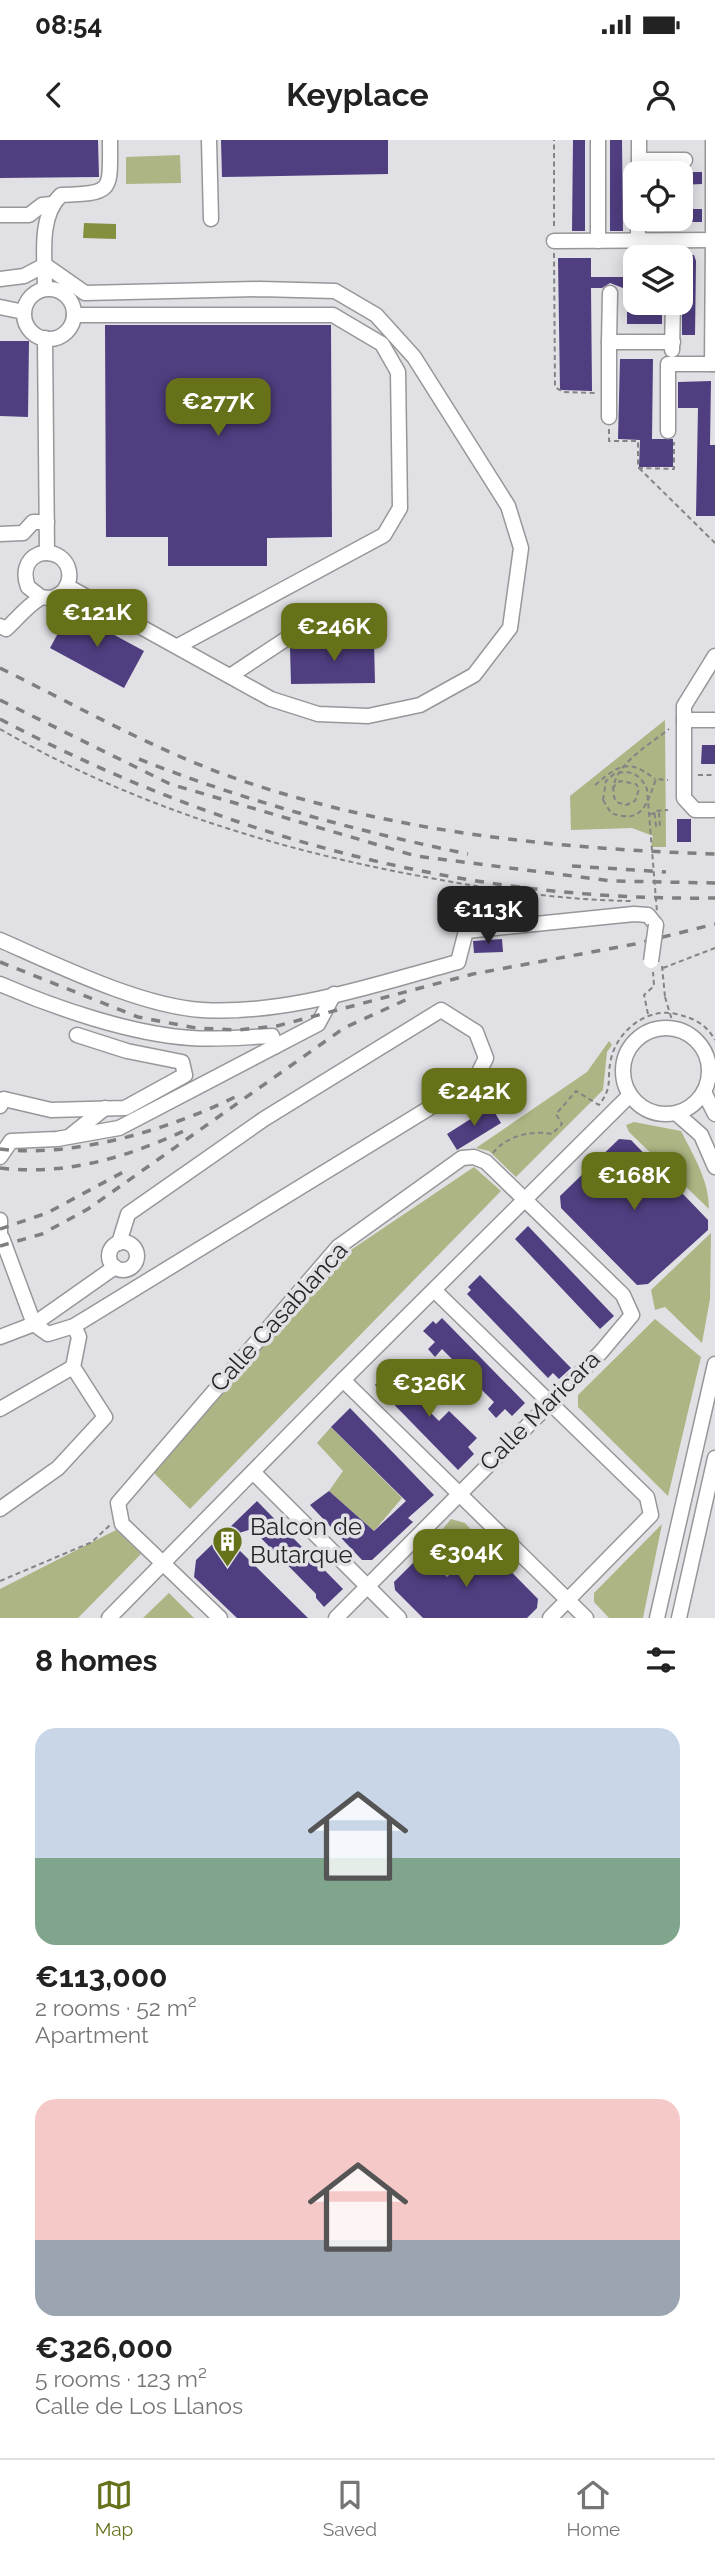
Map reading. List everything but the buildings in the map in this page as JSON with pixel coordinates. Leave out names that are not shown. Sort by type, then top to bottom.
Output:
[{"type":"street","points":[[45,289],[46,216],[51,204],[61,195],[96,194],[106,188],[110,177],[110,140]]},
{"type":"street","points":[[209,140],[211,219]]},
{"type":"street","points":[[598,140],[598,241]]},
{"type":"street","points":[[639,140],[639,161]]},
{"type":"street","points":[[668,364],[713,364],[713,140]]},
{"type":"street","points":[[678,161],[685,160]]},
{"type":"street","points":[[0,215],[29,215],[42,205],[51,204]]},
{"type":"street","points":[[638,231],[638,241]]},
{"type":"street","points":[[554,241],[673,241],[713,238]]},
{"type":"street","points":[[0,279],[24,276],[45,265]]},
{"type":"street","points":[[45,265],[85,293],[335,291],[376,315],[414,357],[508,506],[521,548],[510,628],[474,675],[420,705],[368,716],[318,714],[271,699],[67,586]]},
{"type":"street","points":[[45,289],[63,293],[73,307],[74,315],[67,331],[60,336],[45,338],[29,328],[24,312],[30,297],[45,289]]},
{"type":"street","points":[[282,290],[282,314]]},
{"type":"street","points":[[609,417],[610,293]]},
{"type":"street","points":[[0,307],[24,312]]},
{"type":"street","points":[[74,315],[333,315],[382,344],[398,372],[400,508],[384,535],[178,646]]},
{"type":"street","points":[[668,431],[668,364],[673,342],[673,315]]},
{"type":"street","points":[[45,338],[47,553]]},
{"type":"street","points":[[610,342],[673,342]]},
{"type":"street","points":[[0,534],[23,533],[33,522],[47,522]]},
{"type":"street","points":[[0,625],[6,629],[41,597],[56,596],[67,586],[69,571],[66,564],[61,558],[47,553],[33,558],[25,572],[28,587],[41,597]]},
{"type":"street","points":[[230,676],[289,637],[313,638]]},
{"type":"street","points":[[715,656],[684,706],[684,798],[695,810],[715,810]]},
{"type":"street","points":[[684,720],[715,720]]},
{"type":"street","points":[[0,940],[145,999],[200,1010],[267,1009],[458,962],[467,931],[648,915],[657,922],[655,963]]},
{"type":"street","points":[[0,984],[45,1003],[140,1030],[191,1038],[272,1036],[276,1046]]},
{"type":"street","points":[[0,1157],[11,1141],[69,1137],[119,1128],[318,1024],[334,994]]},
{"type":"street","points":[[0,1220],[1,1238],[34,1324],[48,1334],[74,1326],[475,1080],[486,1058],[476,1032],[441,1010],[407,1030],[264,1119],[128,1214],[119,1243],[109,1253],[111,1264],[115,1267],[120,1270],[131,1269],[137,1259],[136,1249],[127,1242],[119,1243]]},
{"type":"street","points":[[674,1027],[698,1041],[706,1052],[709,1065],[704,1092],[697,1101],[676,1113],[650,1111],[630,1095],[623,1074],[626,1053],[646,1031],[674,1027]]},
{"type":"street","points":[[0,1106],[4,1099],[51,1110],[125,1108],[163,1090],[185,1075],[182,1062],[127,1051],[77,1035]]},
{"type":"street","points":[[704,1092],[715,1114]]},
{"type":"street","points":[[109,1618],[342,1380],[435,1291],[630,1095]]},
{"type":"street","points":[[69,1137],[105,1108]]},
{"type":"street","points":[[676,1113],[701,1135],[715,1167]]},
{"type":"street","name":"Calle Casablanca","points":[[120,1516],[117,1503],[338,1247],[462,1158],[474,1157],[486,1162]]},
{"type":"street","points":[[486,1162],[526,1200]]},
{"type":"street","name":"Calle Maricara","points":[[336,1618],[601,1352],[632,1315],[623,1295],[526,1200]]},
{"type":"street","points":[[0,1337],[34,1324],[115,1267]]},
{"type":"street","points":[[435,1291],[647,1497],[650,1515],[550,1618]]},
{"type":"street","points":[[0,1508],[58,1468],[105,1417],[73,1367],[79,1337],[74,1326]]},
{"type":"street","points":[[657,1618],[715,1364]]},
{"type":"street","points":[[0,1409],[73,1367]]},
{"type":"street","points":[[342,1380],[586,1618]]},
{"type":"street","points":[[679,1618],[715,1458]]},
{"type":"street","points":[[253,1472],[399,1618]]},
{"type":"street","points":[[120,1516],[122,1524],[220,1618]]},
{"type":"path","points":[[554,140],[555,387],[563,393],[610,393]]},
{"type":"path","points":[[609,417],[609,441],[638,441],[638,468],[715,543]]},
{"type":"path","points":[[638,468],[674,469],[674,435],[668,431]]},
{"type":"path","points":[[0,729],[103,781],[262,842],[378,869],[492,889],[636,901],[641,914]]},
{"type":"path","points":[[595,785],[669,729]]},
{"type":"path","points":[[612,788],[620,781],[628,780],[636,784],[637,798],[631,804],[620,805],[612,795],[612,788],[624,765]]},
{"type":"path","points":[[624,765],[634,766],[656,779],[668,780]]},
{"type":"path","points":[[656,779],[646,806],[633,815],[622,817],[611,813],[603,800],[606,781],[621,772],[632,773],[643,781],[649,814],[657,922]]},
{"type":"path","points":[[697,775],[715,775]]},
{"type":"path","points":[[649,814],[659,813],[660,826],[656,826],[654,817],[654,811],[668,810]]},
{"type":"path","points":[[655,963],[715,948]]},
{"type":"path","points":[[655,963],[674,1027]]},
{"type":"path","points":[[648,1014],[644,995],[654,986],[655,963]]},
{"type":"path","points":[[486,1162],[502,1142],[537,1131],[552,1134],[562,1124],[556,1114],[576,1091],[599,1105],[609,1091],[610,1062],[614,1048],[625,1032],[648,1014],[669,1012],[701,1023],[715,1040]]},
{"type":"path","points":[[0,1581],[92,1542],[120,1516]]},
{"type":"shaded area","points":[[180,155],[181,183],[126,184],[126,157]]},
{"type":"shaded area","points":[[84,223],[116,224],[116,239],[83,238]]},
{"type":"shaded area","points":[[665,720],[666,847],[651,847],[653,836],[632,828],[571,830],[570,796]]},
{"type":"shaded area","points":[[609,1041],[612,1045],[607,1052],[603,1090],[516,1177],[489,1151],[476,1148],[587,1072]]},
{"type":"shaded area","points":[[634,1122],[681,1131],[704,1178],[709,1209],[629,1132],[626,1125]]},
{"type":"shaded area","points":[[474,1167],[501,1191],[190,1509],[153,1472],[336,1260]]},
{"type":"shaded area","points":[[711,1233],[710,1299],[702,1343],[665,1307],[655,1310],[651,1290]]},
{"type":"shaded area","points":[[655,1319],[701,1357],[668,1496],[578,1407],[578,1395]]},
{"type":"shaded area","points":[[331,1427],[402,1498],[374,1531],[329,1491],[343,1471],[317,1443]]},
{"type":"shaded area","points":[[451,1519],[465,1523],[482,1542],[447,1577],[424,1552]]},
{"type":"shaded area","points":[[662,1524],[643,1618],[609,1618],[594,1602],[594,1593]]},
{"type":"shaded area","points":[[116,1530],[141,1554],[78,1618],[0,1618],[0,1589]]},
{"type":"shaded area","points":[[169,1593],[194,1618],[143,1618]]},
{"type":"railway","points":[[0,668],[190,761],[311,802],[425,827],[482,836],[599,848],[715,854]]},
{"type":"railway","points":[[0,700],[170,784],[416,856],[612,881],[715,883]]},
{"type":"railway","points":[[0,719],[84,760],[170,797],[257,828],[346,854],[437,874],[528,888],[621,896],[715,898]]},
{"type":"railway","points":[[139,759],[301,814],[468,854]]},
{"type":"railway","points":[[572,866],[666,872]]},
{"type":"railway","points":[[0,962],[138,1017],[196,1028],[237,1030],[277,1026],[473,974],[635,944],[715,924]]},
{"type":"railway","points":[[0,1246],[42,1234],[88,1209],[344,1028],[412,997]]},
{"type":"railway","points":[[0,1149],[59,1149],[120,1139],[180,1120],[235,1097]]},
{"type":"railway","points":[[0,1168],[25,1170],[73,1167],[120,1156],[188,1129]]},
{"type":"railway","points":[[0,1229],[47,1213],[127,1170]]},
{"type":"place","name":"Balcon de Butarque","points":[[227,1568]]}]
